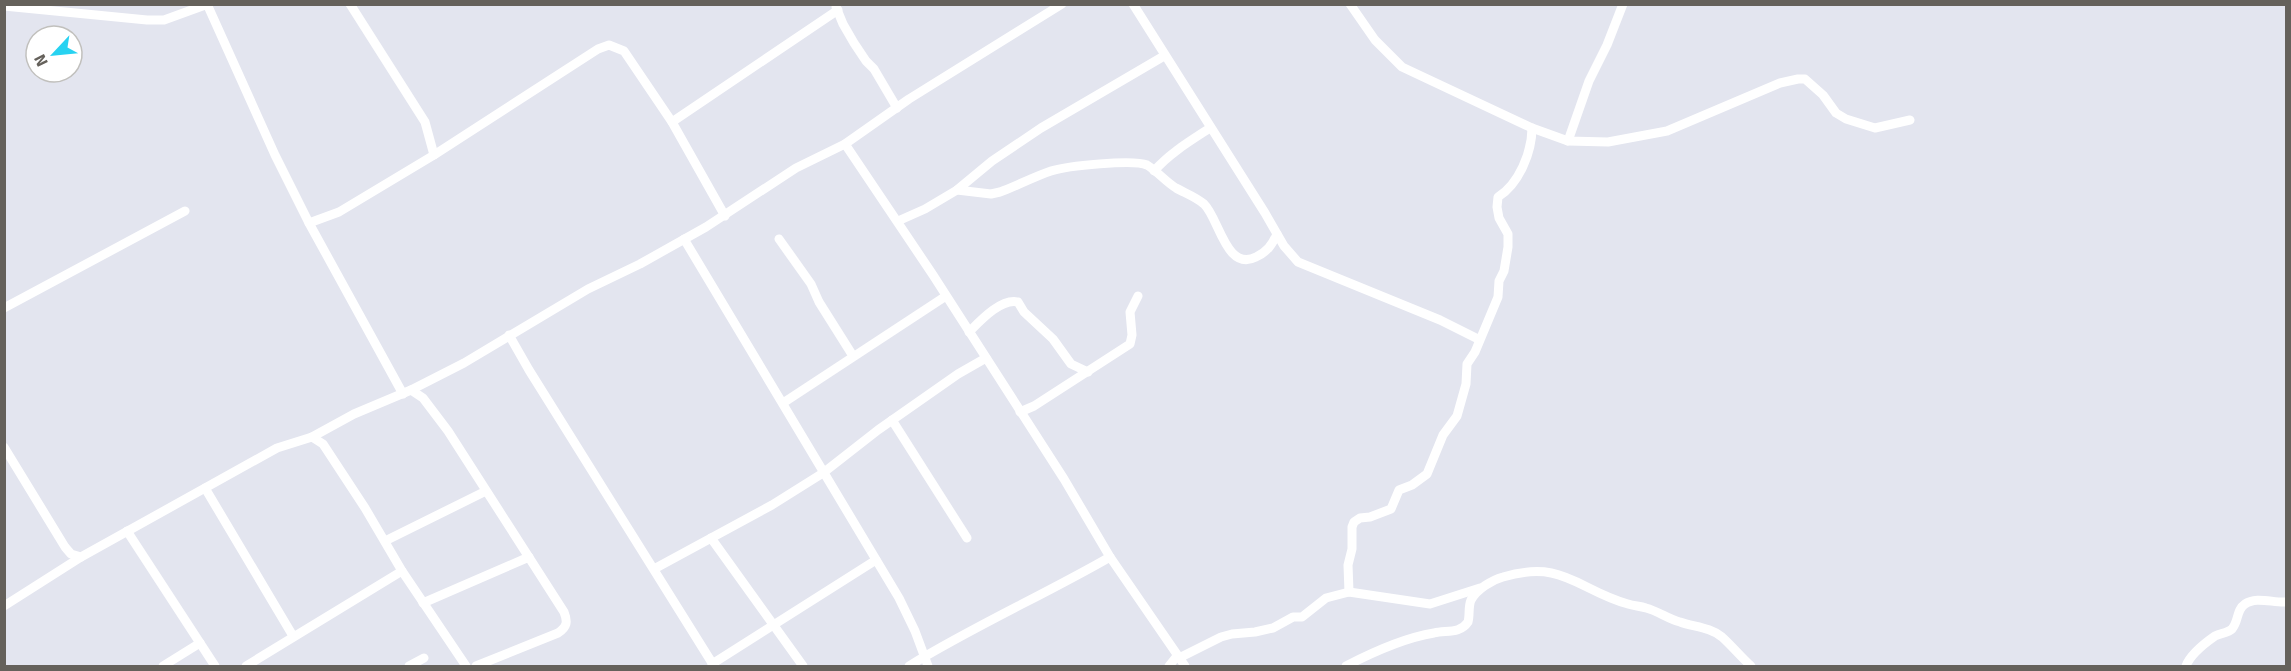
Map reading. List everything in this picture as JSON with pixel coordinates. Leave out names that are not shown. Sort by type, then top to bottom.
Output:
[{"type":"street","points":[[350,4],[425,122],[434,155]]},
{"type":"street","points":[[4,606],[81,557],[278,448],[312,437],[354,414],[407,392],[464,363],[588,289],[684,239],[724,216],[796,168],[845,144],[897,108],[1062,4]]},
{"type":"street","points":[[1133,4],[1277,234],[1298,262],[1431,316],[1478,339]]},
{"type":"street","points":[[1350,4],[1375,40],[1402,67],[1532,128],[1568,141],[1608,142],[1667,131],[1780,83],[1798,79],[1805,79],[1823,95],[1836,113],[1846,118],[1875,128],[1910,120]]},
{"type":"street","points":[[1568,141],[1589,81],[1623,4]]},
{"type":"street","points":[[4,6],[164,20],[207,5],[275,155],[309,223],[407,392],[423,398],[448,431],[564,612],[567,620],[565,628],[558,633],[476,666]]},
{"type":"street","points":[[672,122],[836,7],[854,43],[874,69],[897,108]]},
{"type":"street","points":[[309,223],[339,212],[434,155],[598,49],[609,45],[624,51],[672,122],[724,216]]},
{"type":"street","points":[[898,221],[925,209],[957,190],[992,161],[1031,135],[1164,56]]},
{"type":"street","points":[[1154,171],[1182,146],[1210,128]]},
{"type":"street","points":[[1349,592],[1347,565],[1352,549],[1354,522],[1391,509],[1400,490],[1412,485],[1427,474],[1443,435],[1457,416],[1466,384],[1467,364],[1475,352],[1478,339],[1498,297],[1499,281],[1504,271],[1509,247],[1508,234],[1499,218],[1498,197],[1513,186],[1517,178],[1529,152],[1532,128]]},
{"type":"street","points":[[845,144],[898,221],[1064,479],[1110,557],[1181,660]]},
{"type":"street","points":[[957,190],[991,194],[1054,170],[1132,162],[1146,165],[1205,205],[1224,242],[1232,253],[1241,259],[1251,260],[1262,255],[1272,246],[1277,234]]},
{"type":"street","points":[[4,308],[185,211]]},
{"type":"street","points":[[684,239],[899,598],[915,631],[925,662]]},
{"type":"street","points":[[779,239],[811,284],[819,302],[853,356]]},
{"type":"street","points":[[783,403],[946,296]]},
{"type":"street","points":[[1020,412],[1034,406],[1132,342],[1130,312],[1138,296]]},
{"type":"street","points":[[969,332],[1008,302],[1018,302],[1024,312],[1053,339],[1071,364],[1088,372]]},
{"type":"street","points":[[509,335],[713,665],[876,560]]},
{"type":"street","points":[[654,569],[772,505],[823,473],[892,420],[958,374],[986,358]]},
{"type":"street","points":[[892,420],[967,538]]},
{"type":"street","points":[[312,437],[323,444],[402,571],[466,666]]},
{"type":"street","points":[[4,447],[65,547],[71,554],[81,557]]},
{"type":"street","points":[[204,488],[292,636]]},
{"type":"street","points":[[385,541],[486,491]]},
{"type":"street","points":[[127,531],[215,666]]},
{"type":"street","points":[[711,538],[803,666]]},
{"type":"street","points":[[423,603],[529,557]]},
{"type":"street","points":[[909,666],[925,662],[958,636],[1068,581],[1110,557]]},
{"type":"street","points":[[246,666],[402,571]]},
{"type":"street","points":[[1169,666],[1221,637],[1273,628],[1293,617],[1302,617],[1326,598],[1349,592],[1430,604],[1485,586],[1515,573],[1540,571],[1577,580],[1629,605],[1645,607],[1678,622],[1709,630],[1722,637],[1751,666]]},
{"type":"street","points":[[1346,666],[1402,641],[1435,632],[1460,630],[1468,622],[1469,604],[1485,586]]},
{"type":"street","points":[[2186,666],[2189,660],[2216,636],[2234,627],[2239,611],[2246,603],[2257,600],[2286,602]]},
{"type":"street","points":[[163,666],[200,643]]},
{"type":"street","points":[[409,666],[424,658]]}]
